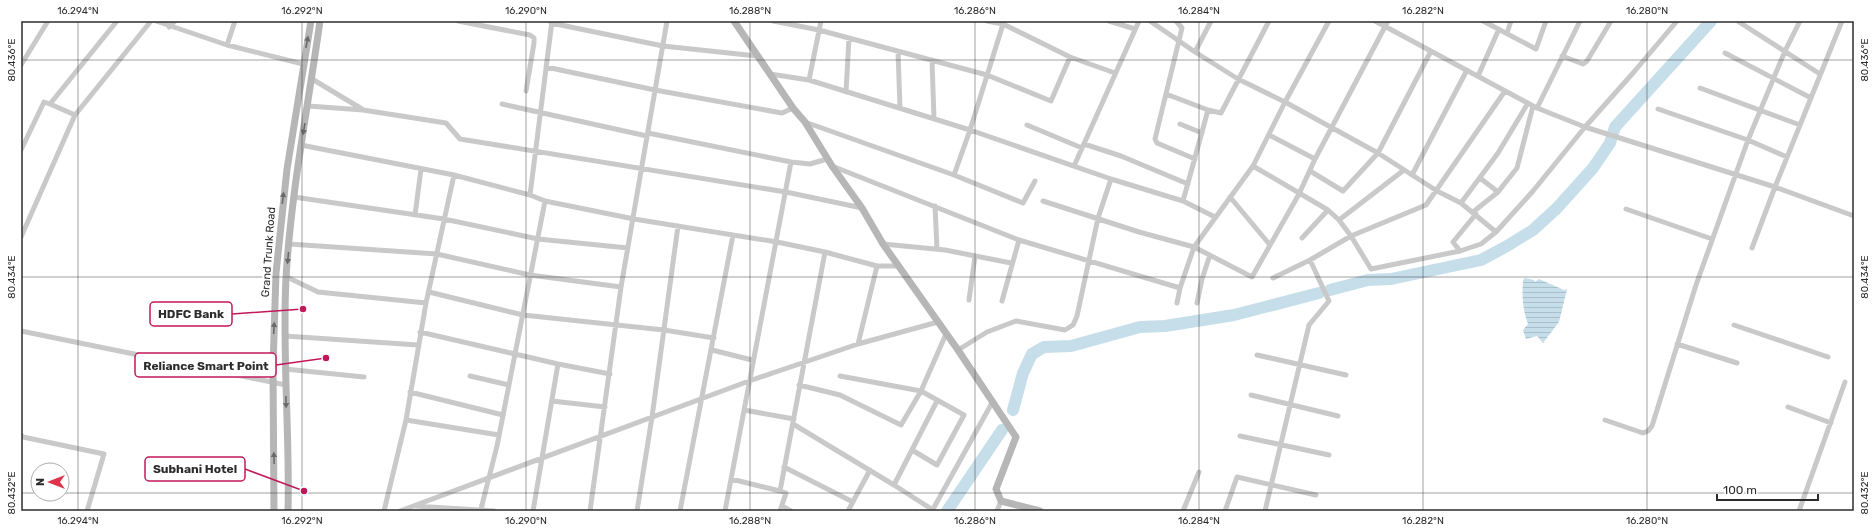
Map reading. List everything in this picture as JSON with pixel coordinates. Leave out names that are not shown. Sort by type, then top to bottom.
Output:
[{"type":"main road","name":"Grand Trunk Road","points":[[274,511],[273,383],[276,273],[286,168],[311,21]]},
{"type":"main road","name":"Grand Trunk Road","points":[[288,511],[284,336],[286,277],[301,145],[320,21]]},
{"type":"main road","points":[[734,21],[793,108],[805,122],[827,159],[862,208],[883,244],[958,350],[993,401],[1000,416],[1016,437],[996,489],[1001,501],[1035,510]]},
{"type":"street","points":[[21,65],[23,56],[48,21]]},
{"type":"street","points":[[50,104],[117,21]]},
{"type":"street","points":[[21,237],[75,115],[151,21]]},
{"type":"street","points":[[156,21],[169,27],[227,45],[304,64]]},
{"type":"street","points":[[169,27],[175,21]]},
{"type":"street","points":[[227,45],[235,21]]},
{"type":"street","points":[[458,21],[530,35],[534,38],[526,91]]},
{"type":"street","points":[[590,511],[621,287],[634,219],[667,21]]},
{"type":"street","points":[[773,21],[819,30],[987,75],[1051,102],[1070,57]]},
{"type":"street","points":[[809,80],[821,21]]},
{"type":"street","points":[[987,21],[1003,23],[1070,57],[1115,73]]},
{"type":"street","points":[[1109,21],[1135,29]]},
{"type":"street","points":[[1074,166],[1139,21]]},
{"type":"street","points":[[1150,21],[1195,52],[1238,78],[1378,153],[1437,191],[1461,203],[1475,213],[1496,232]]},
{"type":"street","points":[[1176,21],[1182,28],[1180,41],[1155,139],[1157,143],[1195,159]]},
{"type":"street","points":[[1195,52],[1211,21]]},
{"type":"street","points":[[1166,94],[1208,110],[1221,112],[1270,21]]},
{"type":"street","points":[[1177,303],[1180,288],[1194,247],[1253,166],[1285,102],[1329,21]]},
{"type":"street","points":[[1375,21],[1386,24],[1431,51],[1532,106],[1620,138],[1775,187],[1854,216]]},
{"type":"street","points":[[1483,21],[1536,49],[1546,21]]},
{"type":"street","points":[[1507,33],[1511,21]]},
{"type":"street","points":[[1461,203],[1532,106],[1562,56],[1580,21]]},
{"type":"street","points":[[1562,56],[1583,64],[1587,61],[1611,21]]},
{"type":"street","points":[[1253,166],[1328,210],[1339,220],[1351,236],[1371,269],[1460,252],[1481,244],[1496,232],[1533,190],[1585,126],[1677,21]]},
{"type":"street","points":[[1605,420],[1643,433],[1648,431],[1652,426],[1696,285],[1748,140],[1785,51],[1800,21]]},
{"type":"street","points":[[1752,248],[1787,156],[1842,21]]},
{"type":"street","points":[[530,195],[552,22],[663,46],[757,56]]},
{"type":"street","points":[[1740,22],[1820,74]]},
{"type":"street","points":[[954,175],[970,130],[1003,23]]},
{"type":"street","points":[[1043,201],[1139,232],[1194,247],[1252,277],[1299,194],[1386,24]]},
{"type":"street","points":[[1478,76],[1499,29]]},
{"type":"street","points":[[846,92],[849,38]]},
{"type":"street","points":[[898,51],[900,108]]},
{"type":"street","points":[[1310,171],[1343,192],[1378,153],[1431,51]]},
{"type":"street","points":[[1724,53],[1811,98]]},
{"type":"street","points":[[932,60],[934,119]]},
{"type":"street","points":[[546,67],[656,90],[782,112],[793,108]]},
{"type":"street","points":[[1412,175],[1467,70]]},
{"type":"street","points":[[770,74],[809,80],[970,130],[1111,179],[1183,201],[1216,217]]},
{"type":"street","points":[[312,79],[363,110]]},
{"type":"street","points":[[1700,88],[1800,125]]},
{"type":"street","points":[[1273,278],[1310,260],[1351,236],[1426,205],[1504,91]]},
{"type":"street","points":[[21,150],[44,102],[75,115]]},
{"type":"street","points":[[502,104],[648,135],[791,162],[810,164],[827,159]]},
{"type":"street","points":[[308,106],[363,110],[446,123],[460,139],[642,170],[786,192],[862,208]]},
{"type":"street","points":[[1460,252],[1453,242],[1475,213],[1498,192],[1517,168],[1532,106]]},
{"type":"street","points":[[1658,109],[1748,140],[1787,156]]},
{"type":"street","points":[[1183,201],[1208,110]]},
{"type":"street","points":[[805,122],[954,175],[1023,203],[1035,181]]},
{"type":"street","points":[[1180,124],[1202,133]]},
{"type":"street","points":[[1026,125],[1083,146],[1121,156],[1188,184]]},
{"type":"street","points":[[1269,135],[1316,159]]},
{"type":"street","points":[[301,145],[454,175],[530,195],[545,201],[634,219],[777,242],[825,252],[877,266],[899,266]]},
{"type":"street","points":[[725,511],[752,360],[777,242],[791,162]]},
{"type":"street","points":[[832,166],[1019,240],[1180,288]]},
{"type":"street","points":[[415,215],[421,169]]},
{"type":"street","points":[[1339,220],[1404,170]]},
{"type":"street","points":[[384,511],[406,420],[420,332],[454,175]]},
{"type":"street","points":[[1480,178],[1498,192]]},
{"type":"street","points":[[958,350],[987,332],[1016,321],[1065,330],[1070,329],[1077,316],[1098,218],[1111,179]]},
{"type":"street","points":[[1230,197],[1270,245]]},
{"type":"street","points":[[294,198],[444,219],[538,239],[628,248]]},
{"type":"street","points":[[480,511],[490,477],[499,435],[545,201]]},
{"type":"street","points":[[935,206],[937,249]]},
{"type":"street","points":[[1626,209],[1712,239]]},
{"type":"street","points":[[1302,238],[1328,210]]},
{"type":"street","points":[[637,511],[652,417],[678,226]]},
{"type":"street","points":[[680,511],[733,235]]},
{"type":"street","points":[[1002,301],[1019,240]]},
{"type":"street","points":[[289,244],[437,254],[530,275],[621,287]]},
{"type":"street","points":[[883,244],[937,249],[1012,263]]},
{"type":"street","points":[[780,492],[825,252]]},
{"type":"street","points":[[1197,303],[1202,279],[1210,255]]},
{"type":"street","points":[[969,300],[975,256]]},
{"type":"street","points":[[1265,511],[1309,325],[1329,301],[1310,260]]},
{"type":"street","points":[[858,344],[877,266]]},
{"type":"street","points":[[286,277],[318,292],[426,303]]},
{"type":"street","points":[[429,292],[523,314],[664,330],[714,338]]},
{"type":"street","points":[[400,511],[600,438],[703,397],[858,344],[938,322]]},
{"type":"street","points":[[1734,325],[1828,357]]},
{"type":"street","points":[[21,331],[286,385]]},
{"type":"street","points":[[420,332],[558,364],[610,374]]},
{"type":"street","points":[[799,385],[840,395],[901,425],[921,391],[946,334]]},
{"type":"street","points":[[284,336],[418,345]]},
{"type":"street","points":[[1677,344],[1737,363]]},
{"type":"street","points":[[712,350],[752,360]]},
{"type":"street","points":[[1257,355],[1346,375]]},
{"type":"street","points":[[533,511],[558,364]]},
{"type":"street","points":[[285,369],[364,377]]},
{"type":"street","points":[[470,376],[509,385]]},
{"type":"street","points":[[840,376],[921,391],[964,415],[937,465],[912,450]]},
{"type":"street","points":[[1798,511],[1845,382]]},
{"type":"street","points":[[410,392],[503,415]]},
{"type":"street","points":[[1251,395],[1338,416]]},
{"type":"street","points":[[552,401],[605,407]]},
{"type":"street","points":[[894,485],[937,401]]},
{"type":"street","points":[[744,410],[793,422],[933,511],[993,401]]},
{"type":"street","points":[[1788,407],[1831,423]]},
{"type":"street","points":[[406,420],[499,435]]},
{"type":"street","points":[[1240,436],[1329,455]]},
{"type":"street","points":[[22,438],[104,454],[87,511]]},
{"type":"street","points":[[784,467],[853,502]]},
{"type":"street","points":[[848,511],[870,470]]},
{"type":"street","points":[[1183,511],[1199,472]]},
{"type":"street","points":[[1225,511],[1236,477],[1316,494]]},
{"type":"street","points":[[731,479],[786,493],[781,509],[791,511]]},
{"type":"street","points":[[997,511],[1001,501]]},
{"type":"street","points":[[414,506],[494,511]]},
{"type":"water","points":[[1525,278],[1534,280],[1535,282],[1539,279],[1564,290],[1567,289],[1559,322],[1543,343],[1537,336],[1526,339],[1523,330],[1528,324],[1523,302],[1523,280]]},
{"type":"waterway","points":[[1330,290],[1368,280],[1391,279],[1481,260],[1533,230],[1557,208],[1593,168],[1610,143],[1615,127],[1711,21]]},
{"type":"waterway","points":[[1013,410],[1023,373],[1032,354],[1044,347],[1071,346],[1140,327],[1165,326],[1234,315],[1319,293]]},
{"type":"waterway","points":[[947,511],[1002,430]]},
{"type":"place","name":"HDFC Bank","points":[[303,309]]},
{"type":"place","name":"Reliance Smart Point","points":[[326,358]]},
{"type":"place","name":"Subhani Hotel","points":[[304,491]]}]
